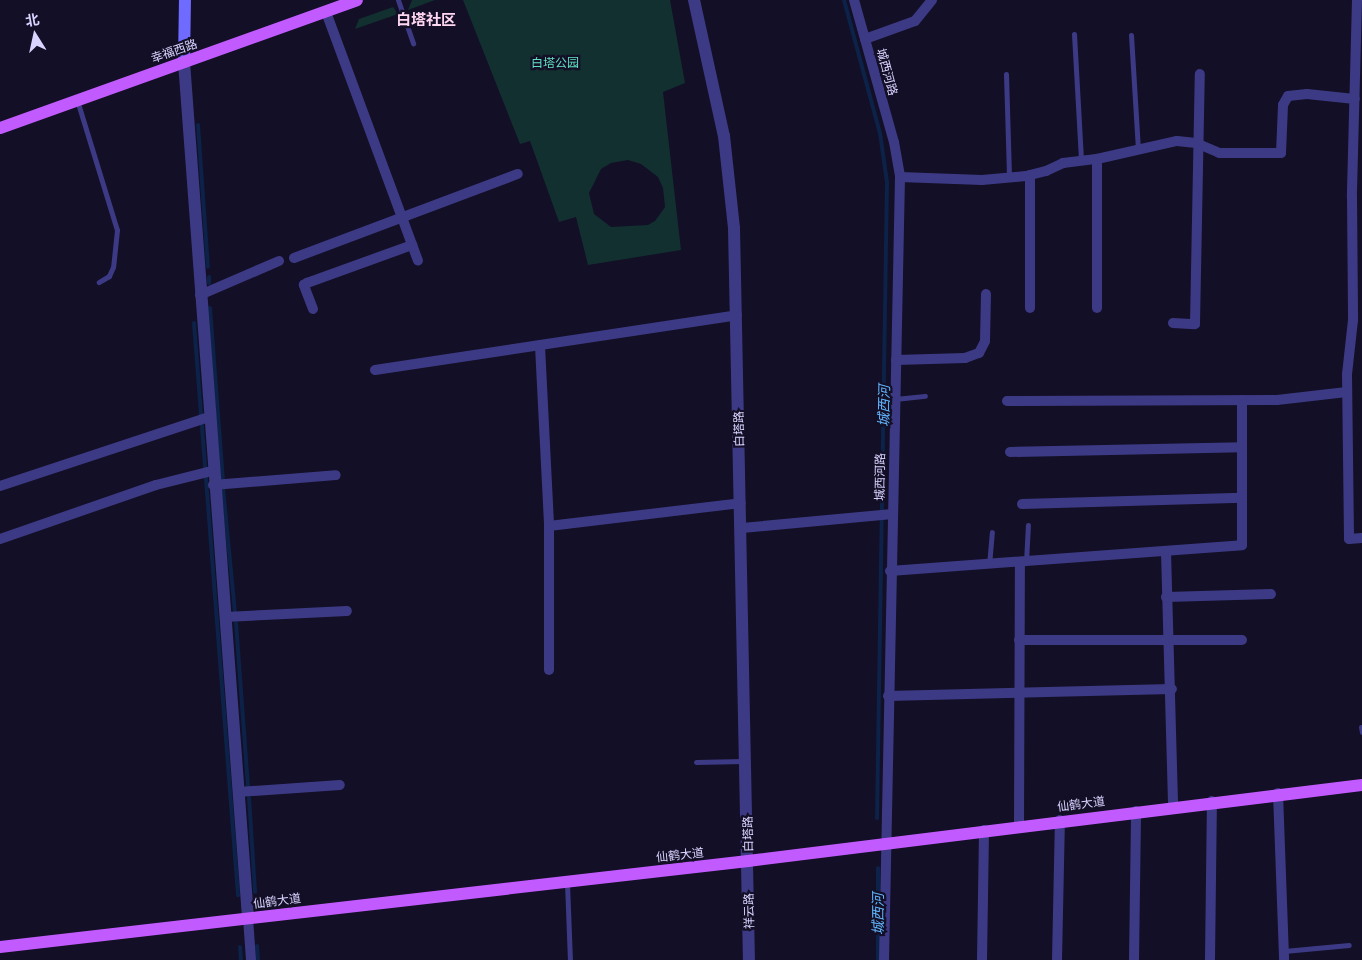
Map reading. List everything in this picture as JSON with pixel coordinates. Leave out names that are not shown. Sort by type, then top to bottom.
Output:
[{"type":"main road","points":[[184,62],[185,0]]},
{"type":"main road","name":"幸福西路","points":[[0,128],[357,0]]},
{"type":"main road","name":"仙鹤大道","points":[[0,947],[748,861],[1212,801],[1362,785]]},
{"type":"street","name":"白塔路","points":[[694,0],[729,173],[737,315],[748,861]]},
{"type":"street","name":"城西河路","points":[[854,0],[894,142],[900,178],[896,360],[884,515],[890,571],[884,960]]},
{"type":"street","points":[[865,39],[915,21],[932,0]]},
{"type":"street","points":[[1357,0],[1353,320],[1347,392],[1349,539],[1362,538]]},
{"type":"street","points":[[326,12],[418,261]]},
{"type":"street","points":[[184,62],[200,295],[203,419],[207,472],[213,485],[225,617],[251,960]]},
{"type":"street","points":[[1173,323],[1195,324],[1194,238],[1199,144],[1200,74]]},
{"type":"street","points":[[900,178],[982,180],[1030,175],[1063,162],[1097,159],[1177,141],[1199,144],[1219,153],[1281,153],[1283,105],[1288,96],[1306,94],[1355,99]]},
{"type":"street","points":[[1097,159],[1097,308]]},
{"type":"street","points":[[294,258],[518,174]]},
{"type":"street","points":[[1030,175],[1030,308]]},
{"type":"street","points":[[313,309],[304,285],[307,283],[412,245]]},
{"type":"street","points":[[200,295],[279,261]]},
{"type":"street","points":[[896,360],[965,358],[978,353],[985,341],[986,294]]},
{"type":"street","points":[[375,370],[737,315]]},
{"type":"street","points":[[540,346],[549,526],[549,670]]},
{"type":"street","points":[[1007,401],[1242,400],[1347,392]]},
{"type":"street","points":[[890,571],[1023,563],[1242,545],[1242,400]]},
{"type":"street","points":[[0,486],[203,419]]},
{"type":"street","points":[[1010,452],[1242,447]]},
{"type":"street","points":[[0,539],[156,485],[207,472]]},
{"type":"street","points":[[213,485],[336,475]]},
{"type":"street","points":[[1022,504],[1242,498]]},
{"type":"street","points":[[549,526],[741,503]]},
{"type":"street","points":[[742,528],[884,515]]},
{"type":"street","points":[[1166,552],[1166,639],[1172,689],[1173,806]]},
{"type":"street","points":[[1019,826],[1018,693],[1023,563]]},
{"type":"street","points":[[1166,597],[1272,594]]},
{"type":"street","points":[[225,617],[347,611]]},
{"type":"street","points":[[1019,640],[1242,640]]},
{"type":"street","points":[[888,696],[1172,689]]},
{"type":"street","points":[[238,792],[340,785]]},
{"type":"street","points":[[1278,793],[1284,956]]},
{"type":"street","points":[[1210,960],[1212,801]]},
{"type":"street","points":[[1134,960],[1136,811]]},
{"type":"street","points":[[1057,960],[1060,820]]},
{"type":"street","points":[[982,960],[984,830]]},
{"type":"street","name":"祥云路","points":[[748,861],[750,960]]},
{"type":"lane","points":[[398,0],[413,43]]},
{"type":"lane","points":[[1074,34],[1082,161]]},
{"type":"lane","points":[[1131,35],[1138,149]]},
{"type":"lane","points":[[1006,74],[1009,177]]},
{"type":"lane","points":[[76,100],[117,230],[113,267],[109,276],[99,282]]},
{"type":"lane","points":[[894,399],[925,396]]},
{"type":"lane","points":[[1023,563],[1028,525]]},
{"type":"lane","points":[[989,565],[992,532]]},
{"type":"lane","points":[[1361,727],[1362,732]]},
{"type":"lane","points":[[696,762],[746,761]]},
{"type":"lane","points":[[567,881],[570,960]]},
{"type":"lane","points":[[1284,956],[1349,945]]},
{"type":"green space","points":[[412,0],[435,0],[408,10]]},
{"type":"green space","name":"白塔公园","points":[[463,0],[670,0],[685,83],[663,92],[681,250],[588,265],[576,217],[559,222],[530,141],[520,144]],"holes":[[[628,160],[641,164],[658,177],[663,188],[665,207],[655,221],[648,225],[611,227],[594,214],[589,193],[601,169],[611,163]]]},
{"type":"green space","points":[[393,7],[398,14],[355,29],[359,19]]},
{"type":"waterway","name":"城西河","points":[[844,0],[880,133],[887,182],[877,818]]},
{"type":"waterway","points":[[198,125],[208,267]]},
{"type":"waterway","points":[[209,277],[209,283]]},
{"type":"waterway","points":[[210,308],[223,480]]},
{"type":"waterway","points":[[194,323],[238,895]]},
{"type":"waterway","points":[[223,488],[235,612]]},
{"type":"waterway","points":[[236,623],[248,786]]},
{"type":"waterway","points":[[249,798],[255,892]]},
{"type":"waterway","name":"城西河","points":[[878,868],[878,960]]},
{"type":"waterway","points":[[257,946],[258,960]]},
{"type":"waterway","points":[[240,947],[241,960]]},
{"type":"district","name":"白塔社区","points":[[426,20]]}]
